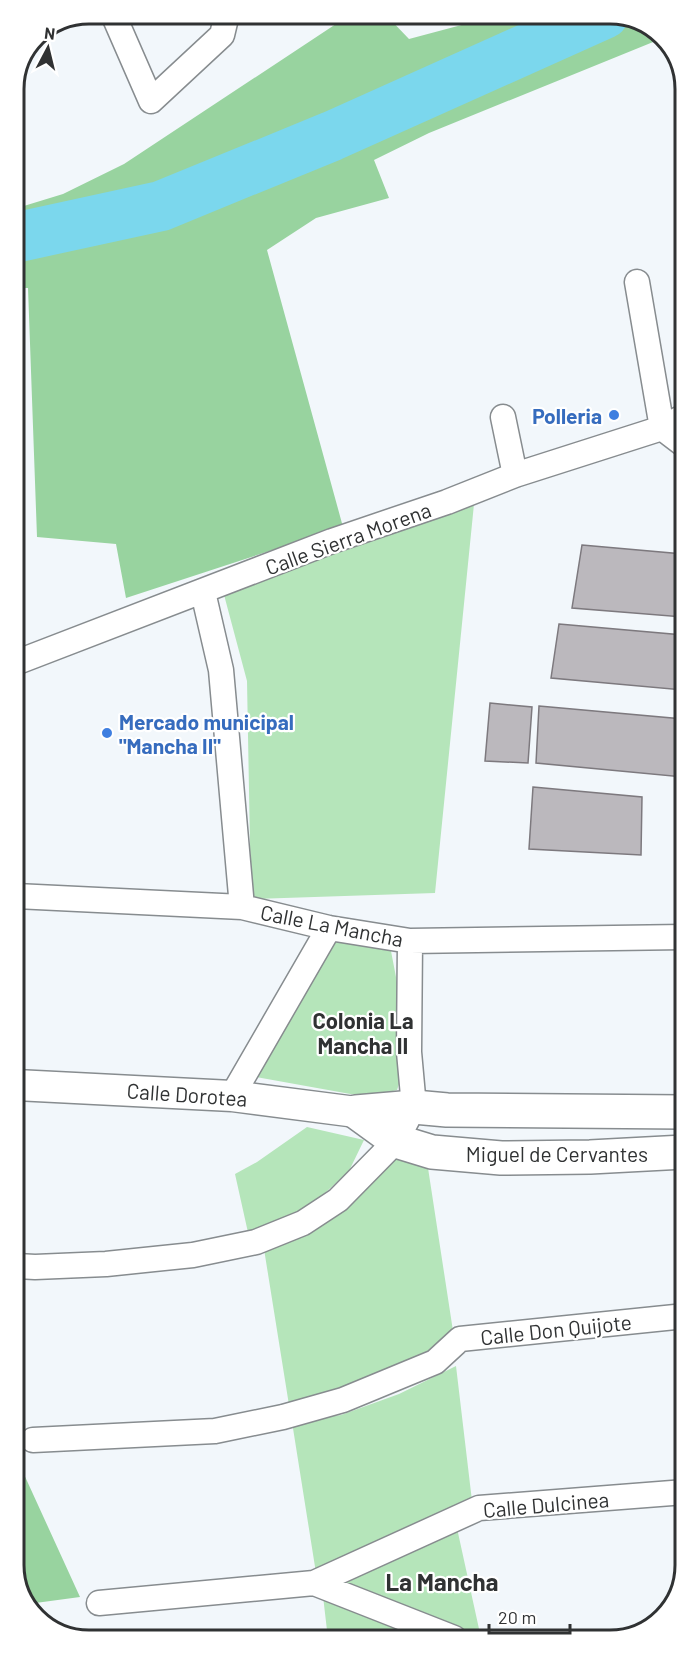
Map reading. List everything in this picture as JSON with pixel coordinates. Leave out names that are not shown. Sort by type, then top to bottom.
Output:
[{"type":"main road","name":"Calle Dorotea","points":[[356,1112],[414,1107],[447,1110],[675,1112]]},
{"type":"main road","name":"Calle Dorotea","points":[[356,1112],[396,1141]]},
{"type":"main road","name":"Miguel de Cervantes","points":[[396,1141],[432,1152],[501,1158],[590,1157],[675,1152]]},
{"type":"street","points":[[117,24],[151,101],[222,35],[225,24]]},
{"type":"street","points":[[637,282],[672,423]]},
{"type":"street","points":[[503,417],[515,475]]},
{"type":"street","name":"Calle Sierra Morena","points":[[27,653],[203,592],[332,541],[447,502],[515,475],[672,423]]},
{"type":"street","points":[[203,592],[221,670],[242,907]]},
{"type":"street","name":"Calle La Mancha","points":[[24,896],[242,907],[329,928],[410,941],[675,937]]},
{"type":"street","points":[[232,1096],[329,928]]},
{"type":"street","points":[[24,1266],[106,1264],[193,1255],[256,1242],[303,1223],[339,1200],[396,1141],[414,1107],[409,1052],[410,941]]},
{"type":"street","name":"Calle Dorotea","points":[[24,1085],[232,1096],[356,1112]]},
{"type":"street","name":"Calle Don Quijote","points":[[33,1440],[215,1431],[283,1418],[343,1400],[435,1362],[460,1339],[675,1317]]},
{"type":"street","name":"Calle Dulcinea","points":[[314,1583],[479,1508],[675,1493]]},
{"type":"street","points":[[99,1603],[314,1583],[434,1630]]},
{"type":"green space","points":[[336,24],[395,24],[409,39],[465,24],[614,24],[631,27],[654,41],[429,133],[374,160],[389,198],[316,218],[267,250],[343,527],[126,598],[116,544],[37,537],[28,288],[24,288],[24,206],[63,194],[124,164]]},
{"type":"green space","points":[[474,504],[435,893],[251,899],[247,681],[223,591]]},
{"type":"green space","points":[[331,937],[391,951],[400,998],[401,1078],[397,1090],[367,1097],[256,1077]]},
{"type":"green space","points":[[307,1127],[364,1140],[349,1171],[313,1204],[249,1237],[235,1174],[257,1162]]},
{"type":"green space","points":[[403,1152],[428,1168],[453,1331],[431,1355],[349,1387],[289,1405],[264,1249]]},
{"type":"green space","points":[[456,1366],[472,1501],[316,1573],[292,1422],[341,1415],[399,1394]]},
{"type":"green space","points":[[24,1474],[80,1597],[36,1603],[27,1586],[24,1565]]},
{"type":"green space","points":[[455,1519],[479,1630],[451,1630],[332,1581]]},
{"type":"green space","points":[[323,1596],[408,1630],[327,1630]]},
{"type":"building","points":[[582,545],[675,553],[675,616],[572,608]]},
{"type":"building","points":[[559,624],[675,634],[675,689],[551,678]]},
{"type":"building","points":[[490,703],[532,707],[528,763],[485,761]]},
{"type":"building","points":[[539,706],[675,718],[675,776],[536,763]]},
{"type":"building","points":[[533,787],[642,797],[641,855],[529,849]]},
{"type":"waterway","points":[[24,236],[161,206],[332,136],[582,24]]},
{"type":"place","name":"Polleria","points":[[614,415]]},
{"type":"place","name":"Mercado municipal \"Mancha II\"","points":[[107,733]]},
{"type":"district","name":"Colonia La Mancha II","points":[[363,1032]]},
{"type":"district","name":"La Mancha","points":[[442,1581]]}]
